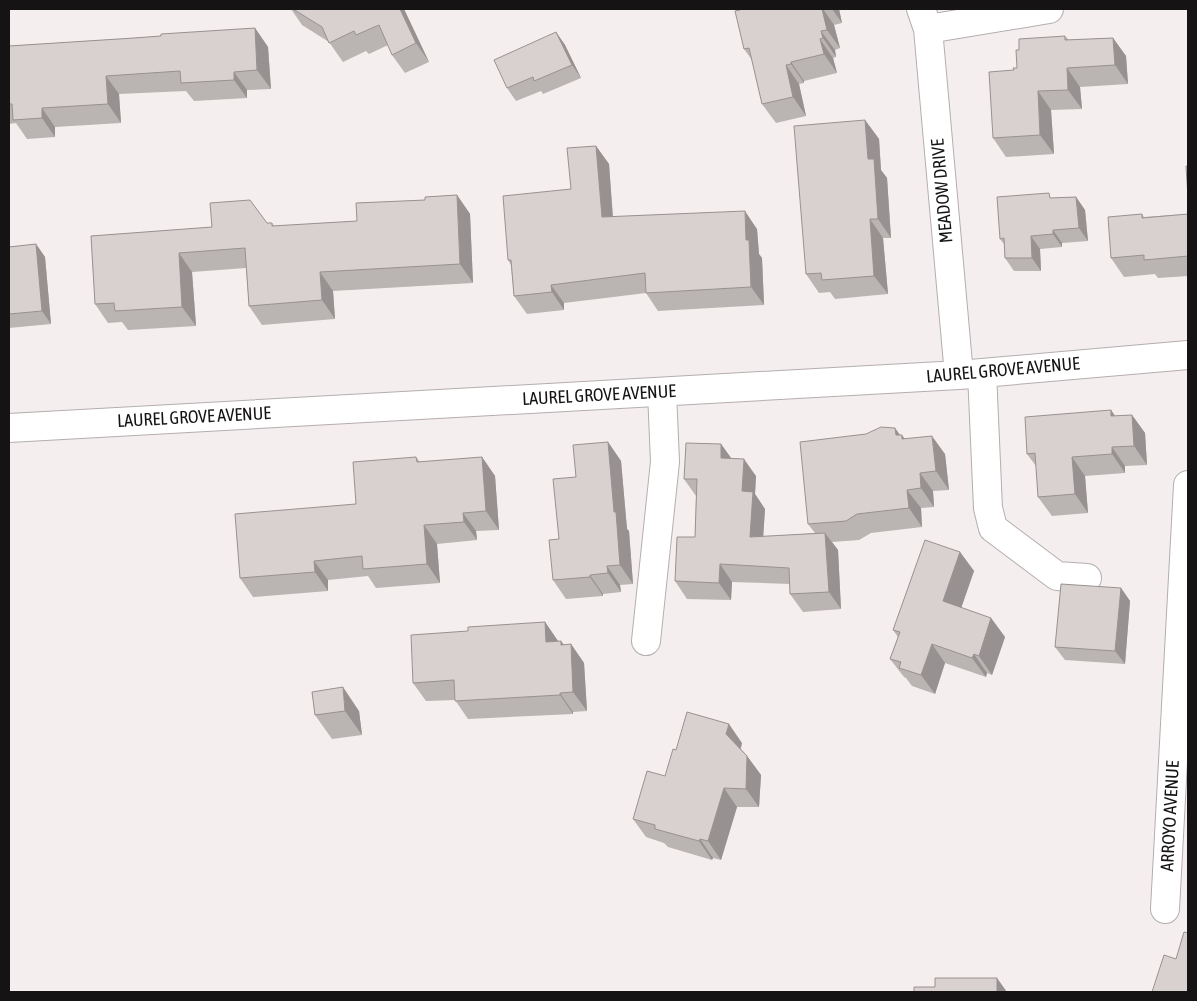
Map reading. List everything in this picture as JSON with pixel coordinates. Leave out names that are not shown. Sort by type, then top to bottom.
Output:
[{"type":"street","points":[[924,19],[1049,9]]},
{"type":"street","name":"MEADOW DRIVE","points":[[924,19],[988,508],[993,528],[1058,576],[1088,578]]},
{"type":"street","name":"LAUREL GROVE AVENUE","points":[[9,428],[970,374],[1188,355]]},
{"type":"street","points":[[646,641],[666,462],[662,392]]},
{"type":"street","name":"ARROYO AVENUE","points":[[1165,909],[1188,485]]},
{"type":"building","points":[[293,9],[400,9],[416,43],[392,55],[379,25],[356,35],[354,31],[329,43],[322,27]]},
{"type":"building","points":[[739,9],[822,9],[827,30],[821,31],[823,38],[820,39],[824,54],[786,65],[793,97],[762,104],[749,48],[744,49],[735,11]]},
{"type":"building","points":[[255,28],[257,70],[234,72],[234,80],[181,83],[180,71],[106,76],[108,104],[42,108],[42,118],[13,120],[12,104],[9,104],[9,46]]},
{"type":"building","points":[[556,32],[572,65],[534,81],[533,77],[507,88],[494,60]]},
{"type":"building","points":[[1065,36],[1065,40],[1113,38],[1115,65],[1067,68],[1068,90],[1038,91],[1040,135],[993,138],[989,72],[1014,70],[1013,68],[1017,68],[1016,50],[1019,50],[1019,39]]},
{"type":"building","points":[[865,120],[868,159],[874,159],[878,219],[870,219],[874,276],[822,280],[821,273],[806,274],[794,126]]},
{"type":"building","points":[[596,146],[602,217],[745,211],[746,240],[749,240],[751,287],[646,293],[645,273],[551,285],[552,292],[514,296],[511,260],[508,260],[503,196],[571,189],[567,148]]},
{"type":"building","points":[[1186,166],[1188,166],[1188,197]]},
{"type":"building","points":[[1049,193],[1050,198],[1076,197],[1079,228],[1053,230],[1053,234],[1031,236],[1032,258],[1005,258],[1004,238],[1000,239],[997,197]]},
{"type":"building","points":[[457,195],[460,264],[320,272],[322,300],[249,306],[245,248],[179,253],[182,307],[115,311],[114,303],[95,304],[91,236],[212,227],[210,203],[250,200],[267,223],[272,223],[272,226],[357,221],[356,203],[425,200],[425,197]]},
{"type":"building","points":[[1142,214],[1142,218],[1188,214],[1188,256],[1144,260],[1144,255],[1111,258],[1108,217]]},
{"type":"building","points":[[36,244],[42,311],[9,314],[9,247]]},
{"type":"building","points":[[1111,410],[1111,416],[1132,415],[1134,446],[1112,447],[1112,454],[1072,457],[1075,494],[1038,497],[1035,453],[1027,454],[1025,417]]},
{"type":"building","points":[[881,427],[895,428],[896,435],[902,435],[902,439],[932,436],[936,471],[920,473],[921,488],[907,490],[909,508],[857,514],[846,521],[808,524],[800,442],[866,434]]},
{"type":"building","points":[[608,442],[620,565],[607,566],[608,573],[590,575],[590,577],[553,580],[549,540],[559,539],[553,479],[576,477],[573,445]]},
{"type":"building","points":[[686,443],[721,444],[721,458],[744,459],[742,491],[753,492],[750,537],[825,533],[829,592],[790,594],[789,568],[720,564],[719,583],[675,581],[677,537],[695,537],[697,479],[684,479]]},
{"type":"building","points":[[416,457],[417,462],[482,457],[486,511],[463,513],[464,522],[424,525],[427,564],[363,569],[362,556],[314,561],[315,572],[240,578],[235,514],[356,504],[353,462]]},
{"type":"building","points":[[925,540],[960,552],[943,601],[991,618],[979,656],[974,654],[972,658],[932,644],[921,675],[899,668],[901,662],[890,659],[900,632],[893,630]]},
{"type":"building","points":[[1061,584],[1121,588],[1115,651],[1055,647]]},
{"type":"building","points":[[545,622],[546,642],[561,641],[561,645],[571,644],[573,692],[560,693],[560,695],[455,701],[454,680],[413,683],[411,635],[468,631],[468,627]]},
{"type":"building","points":[[343,687],[345,711],[315,715],[312,692]]},
{"type":"building","points":[[687,712],[729,724],[726,734],[747,756],[746,789],[724,788],[708,841],[700,839],[699,841],[655,829],[655,825],[633,819],[647,771],[665,776],[673,749],[676,750]]},
{"type":"building","points":[[1184,932],[1188,933],[1188,992],[1152,992],[1164,955],[1176,959]]},
{"type":"building","points":[[935,978],[997,978],[997,992],[914,992],[914,987],[935,987]]}]
